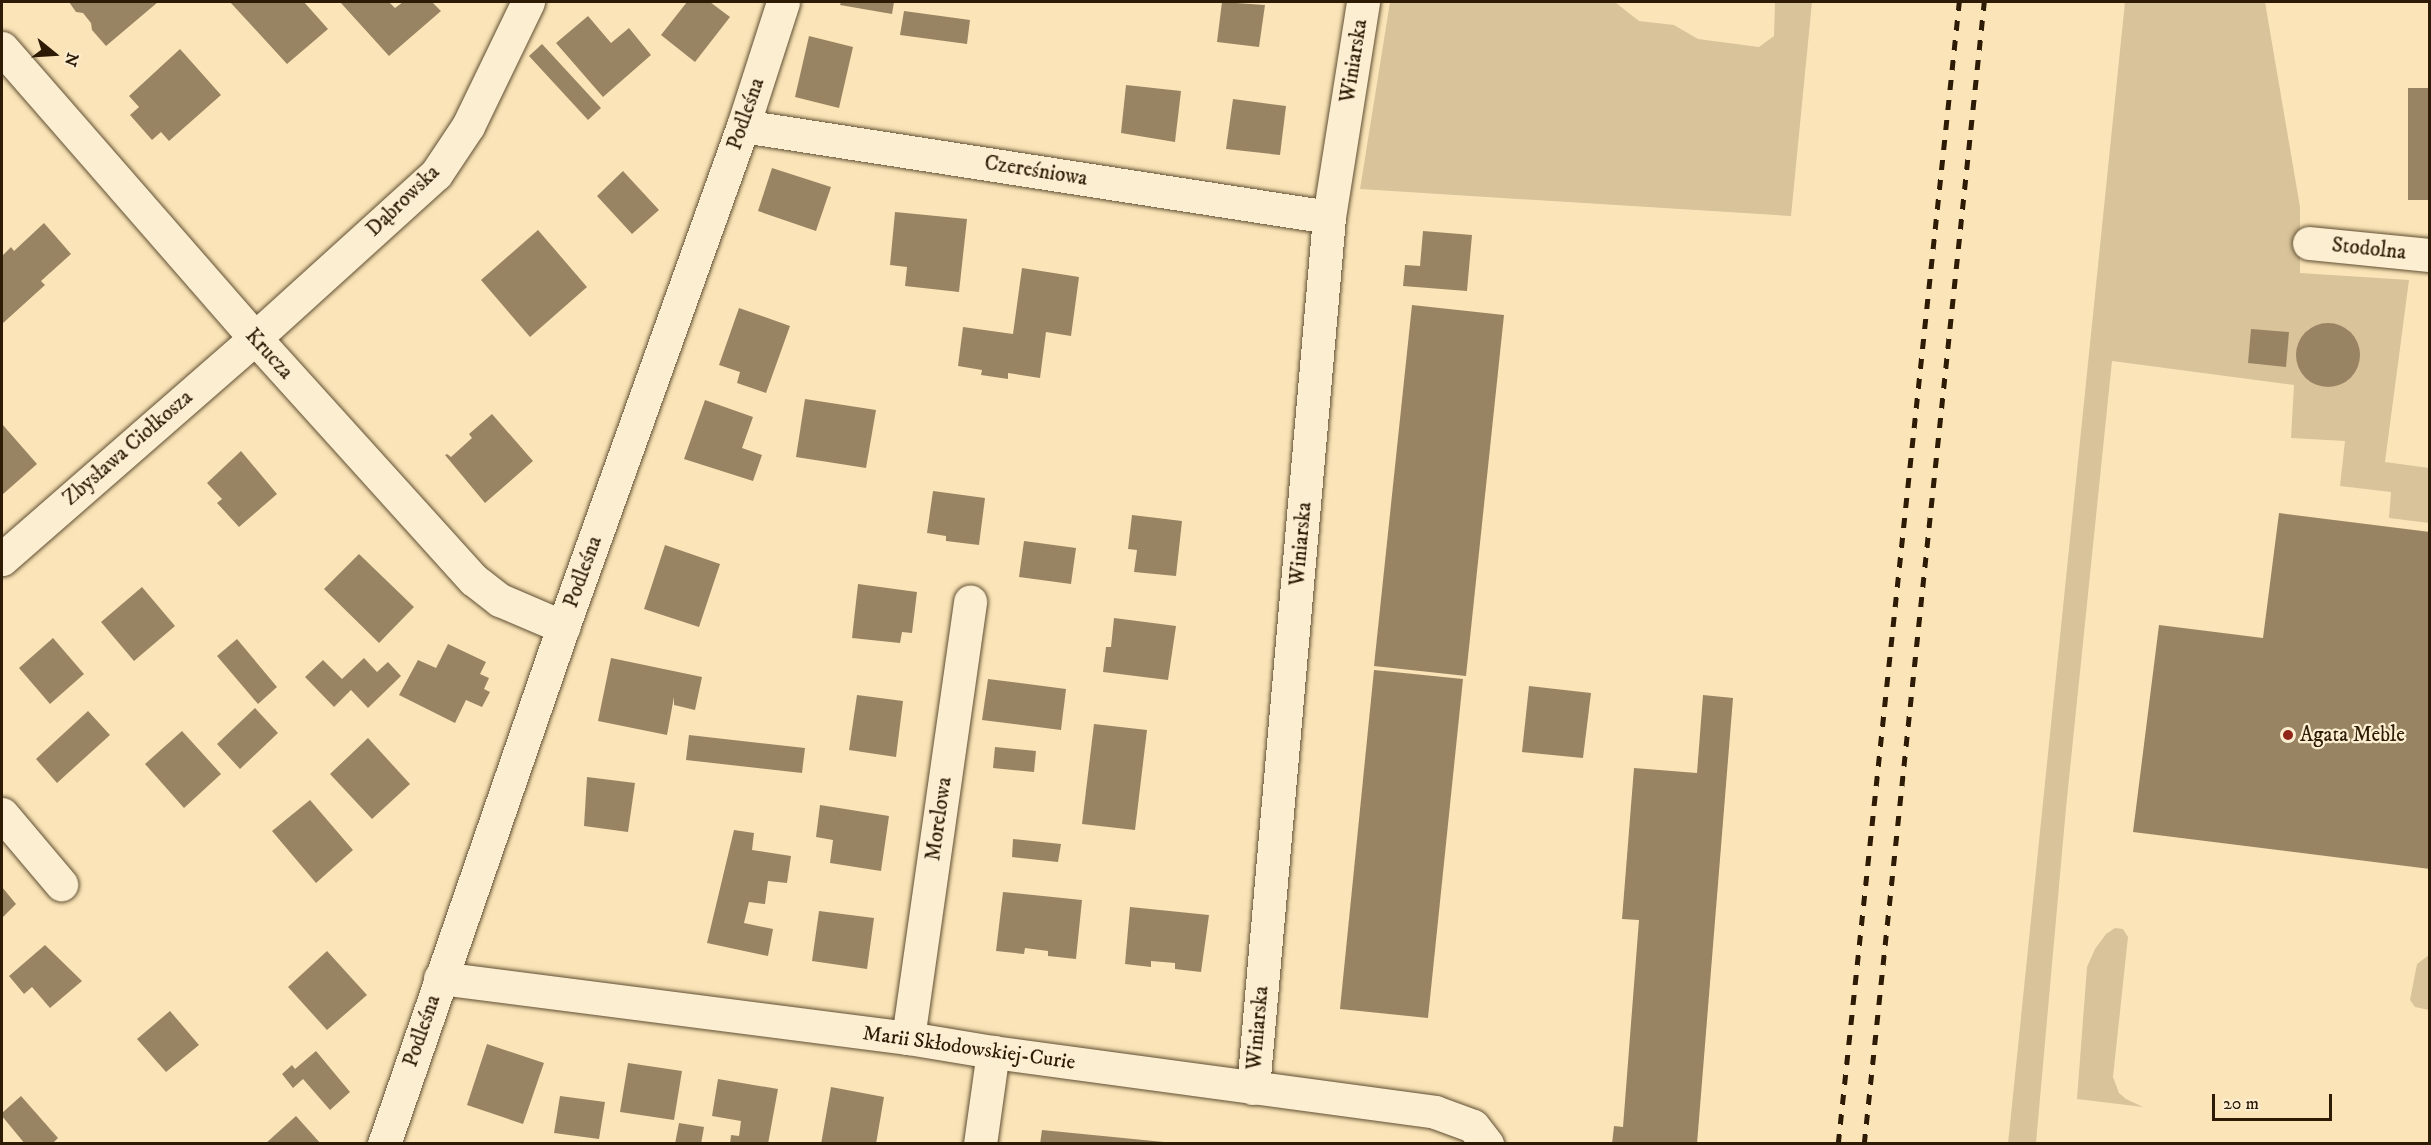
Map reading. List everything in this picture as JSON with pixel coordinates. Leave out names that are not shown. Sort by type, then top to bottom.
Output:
[{"type":"street","name":"Dąbrowska","points":[[255,338],[436,174],[468,126],[528,2]]},
{"type":"street","name":"Podleśna","points":[[384,1143],[563,627],[743,126],[783,2]]},
{"type":"street","name":"Winiarska","points":[[1252,1088],[1329,217],[1363,2]]},
{"type":"street","name":"Krucza","points":[[2,48],[255,338],[474,580],[500,600],[563,627]]},
{"type":"street","name":"Czereśniowa","points":[[743,126],[1329,217]]},
{"type":"street","name":"Stodolna","points":[[2308,243],[2430,255]]},
{"type":"street","name":"Zbysława Ciołkosza","points":[[2,559],[255,338]]},
{"type":"street","name":"Morelowa","points":[[908,1038],[970,601]]},
{"type":"street","points":[[2,814],[61,884]]},
{"type":"street","name":"Marii Skłodowskiej-Curie","points":[[440,978],[908,1038],[993,1052],[1434,1112],[1473,1126],[1487,1143]]},
{"type":"street","points":[[980,1143],[993,1052]]},
{"type":"shaded area","points":[[1390,2],[1616,3],[1639,21],[1674,25],[1698,39],[1759,47],[1774,36],[1775,2],[1812,2],[1791,216],[1360,189]]},
{"type":"shaded area","points":[[2125,2],[2265,2],[2300,207],[2300,273],[2409,280],[2385,462],[2429,468],[2429,523],[2389,518],[2391,492],[2340,486],[2345,441],[2291,438],[2294,385],[2112,361],[2066,808],[2036,1143],[2008,1144]]},
{"type":"shaded area","points":[[2115,928],[2123,929],[2128,937],[2113,1077],[2119,1093],[2143,1107],[2077,1099],[2087,967],[2095,949],[2106,934]]},
{"type":"shaded area","points":[[2429,955],[2429,1010],[2415,1007],[2410,1000],[2417,964]]},
{"type":"building","points":[[69,2],[158,2],[106,46],[92,30],[91,23],[83,13],[76,12]]},
{"type":"building","points":[[230,2],[304,2],[328,29],[287,64]]},
{"type":"building","points":[[340,2],[389,2],[395,8],[403,2],[432,2],[441,11],[389,56]]},
{"type":"building","points":[[687,2],[710,2],[730,17],[695,62],[661,35]]},
{"type":"building","points":[[841,2],[894,2],[892,14],[840,5]]},
{"type":"building","points":[[1222,2],[1265,5],[1259,47],[1217,42]]},
{"type":"building","points":[[904,11],[970,20],[967,44],[900,35]]},
{"type":"building","points":[[588,16],[611,43],[629,28],[651,55],[603,97],[556,43]]},
{"type":"building","points":[[809,36],[853,47],[839,108],[795,97]]},
{"type":"building","points":[[542,44],[601,108],[588,120],[529,56]]},
{"type":"building","points":[[180,49],[221,95],[169,141],[161,132],[152,140],[130,115],[139,107],[129,96]]},
{"type":"building","points":[[1126,85],[1181,91],[1175,142],[1121,133]]},
{"type":"building","points":[[2408,88],[2430,88],[2430,200],[2408,200]]},
{"type":"building","points":[[1233,99],[1286,106],[1280,155],[1226,149]]},
{"type":"building","points":[[772,168],[831,187],[816,231],[758,211]]},
{"type":"building","points":[[623,171],[659,210],[632,234],[597,196]]},
{"type":"building","points":[[895,212],[967,219],[959,292],[905,286],[907,267],[890,265]]},
{"type":"building","points":[[44,223],[71,254],[41,281],[45,285],[2,324],[2,256],[11,247],[14,251]]},
{"type":"building","points":[[538,230],[587,287],[530,337],[481,280]]},
{"type":"building","points":[[1423,231],[1472,235],[1467,291],[1403,286],[1405,265],[1420,266]]},
{"type":"building","points":[[1022,268],[1079,277],[1071,336],[1046,332],[1040,378],[1008,373],[1008,379],[981,375],[982,370],[958,366],[963,327],[1013,334]]},
{"type":"building","points":[[1412,305],[1504,315],[1466,676],[1374,666]]},
{"type":"building","points":[[739,308],[790,326],[766,393],[737,383],[740,372],[719,365]]},
{"type":"building","points":[[2328,323],[2340,325],[2351,332],[2358,343],[2360,355],[2358,367],[2351,378],[2340,385],[2328,387],[2316,385],[2305,378],[2298,367],[2296,355],[2298,343],[2305,332],[2316,325]]},
{"type":"building","points":[[2251,329],[2289,332],[2286,367],[2248,363]]},
{"type":"building","points":[[805,399],[876,410],[866,468],[796,457]]},
{"type":"building","points":[[705,400],[753,417],[742,448],[762,455],[753,481],[684,459]]},
{"type":"building","points":[[492,414],[533,461],[485,503],[445,455],[451,457],[472,438],[469,434]]},
{"type":"building","points":[[2,424],[37,464],[2,495]]},
{"type":"building","points":[[241,451],[277,494],[239,527],[217,503],[222,499],[207,483]]},
{"type":"building","points":[[933,491],[985,498],[979,545],[946,541],[946,536],[927,533]]},
{"type":"building","name":"Agata Meble","points":[[2279,513],[2430,532],[2430,869],[2133,832],[2159,625],[2263,638]]},
{"type":"building","points":[[1132,515],[1182,521],[1176,576],[1134,572],[1137,550],[1128,549]]},
{"type":"building","points":[[1024,541],[1076,548],[1071,584],[1019,577]]},
{"type":"building","points":[[665,545],[720,564],[699,627],[644,609]]},
{"type":"building","points":[[359,554],[414,607],[379,643],[324,589]]},
{"type":"building","points":[[858,584],[917,592],[912,633],[902,632],[900,643],[852,638]]},
{"type":"building","points":[[142,587],[175,626],[134,661],[101,622]]},
{"type":"building","points":[[1114,618],[1176,626],[1168,680],[1103,672],[1106,647],[1111,647]]},
{"type":"building","points":[[53,638],[84,674],[50,704],[19,668]]},
{"type":"building","points":[[237,639],[277,687],[258,704],[217,656]]},
{"type":"building","points":[[448,644],[486,662],[480,674],[489,678],[484,689],[490,692],[482,707],[466,700],[455,723],[399,695],[418,660],[436,668]]},
{"type":"building","points":[[364,658],[377,672],[388,662],[401,676],[368,708],[351,690],[334,707],[305,677],[323,660],[342,679]]},
{"type":"building","points":[[611,658],[702,677],[695,710],[674,705],[674,697],[667,735],[598,721]]},
{"type":"building","points":[[1374,670],[1463,679],[1428,1018],[1340,1009]]},
{"type":"building","points":[[988,679],[1066,689],[1061,730],[982,720]]},
{"type":"building","points":[[1529,686],[1591,693],[1583,758],[1522,752]]},
{"type":"building","points":[[857,695],[903,701],[896,757],[849,750]]},
{"type":"building","points":[[1703,695],[1733,698],[1697,1144],[1612,1144],[1614,1126],[1623,1127],[1639,920],[1622,919],[1634,768],[1697,773]]},
{"type":"building","points":[[255,708],[278,733],[240,769],[217,744]]},
{"type":"building","points":[[88,711],[110,735],[57,783],[36,759]]},
{"type":"building","points":[[1094,724],[1147,730],[1135,830],[1082,824]]},
{"type":"building","points":[[182,731],[221,774],[184,808],[145,764]]},
{"type":"building","points":[[689,735],[805,748],[802,773],[686,760]]},
{"type":"building","points":[[368,738],[410,784],[372,819],[330,774]]},
{"type":"building","points":[[995,747],[1036,751],[1034,772],[993,768]]},
{"type":"building","points":[[587,777],[635,783],[628,832],[584,826]]},
{"type":"building","points":[[310,800],[353,850],[316,883],[272,831]]},
{"type":"building","points":[[820,805],[889,816],[881,871],[830,863],[833,840],[816,837]]},
{"type":"building","points":[[734,830],[754,833],[752,850],[791,856],[787,883],[768,881],[765,904],[749,902],[744,923],[773,929],[768,956],[707,943]]},
{"type":"building","points":[[1013,839],[1061,844],[1058,862],[1012,857]]},
{"type":"building","points":[[2,887],[16,904],[2,918]]},
{"type":"building","points":[[1003,892],[1082,900],[1076,959],[1048,956],[1048,951],[1025,948],[1024,954],[996,951]]},
{"type":"building","points":[[1130,907],[1209,915],[1201,972],[1175,969],[1175,963],[1151,961],[1151,967],[1125,964]]},
{"type":"building","points":[[819,911],[874,918],[867,969],[812,961]]},
{"type":"building","points":[[45,945],[82,981],[50,1008],[32,987],[24,994],[9,976]]},
{"type":"building","points":[[327,951],[367,995],[327,1030],[288,987]]},
{"type":"building","points":[[170,1011],[199,1045],[166,1072],[137,1039]]},
{"type":"building","points":[[487,1044],[544,1063],[523,1124],[467,1105]]},
{"type":"building","points":[[316,1051],[350,1092],[330,1110],[303,1079],[293,1088],[282,1074],[292,1065],[295,1069]]},
{"type":"building","points":[[628,1063],[682,1071],[674,1120],[620,1112]]},
{"type":"building","points":[[718,1079],[778,1089],[768,1144],[730,1144],[731,1135],[739,1136],[741,1121],[712,1116]]},
{"type":"building","points":[[831,1087],[884,1097],[876,1144],[821,1144]]},
{"type":"building","points":[[21,1096],[58,1138],[52,1144],[25,1144],[2,1116],[2,1113]]},
{"type":"building","points":[[560,1096],[605,1102],[599,1139],[554,1133]]},
{"type":"building","points":[[296,1116],[321,1144],[265,1144]]},
{"type":"building","points":[[679,1123],[704,1127],[701,1144],[675,1144]]},
{"type":"building","points":[[1042,1130],[1164,1142],[1164,1144],[1040,1144]]},
{"type":"railway","points":[[1838,1144],[1959,2]]},
{"type":"railway","points":[[1864,1144],[1984,2]]},
{"type":"place","name":"Agata Meble","points":[[2288,735]]}]
